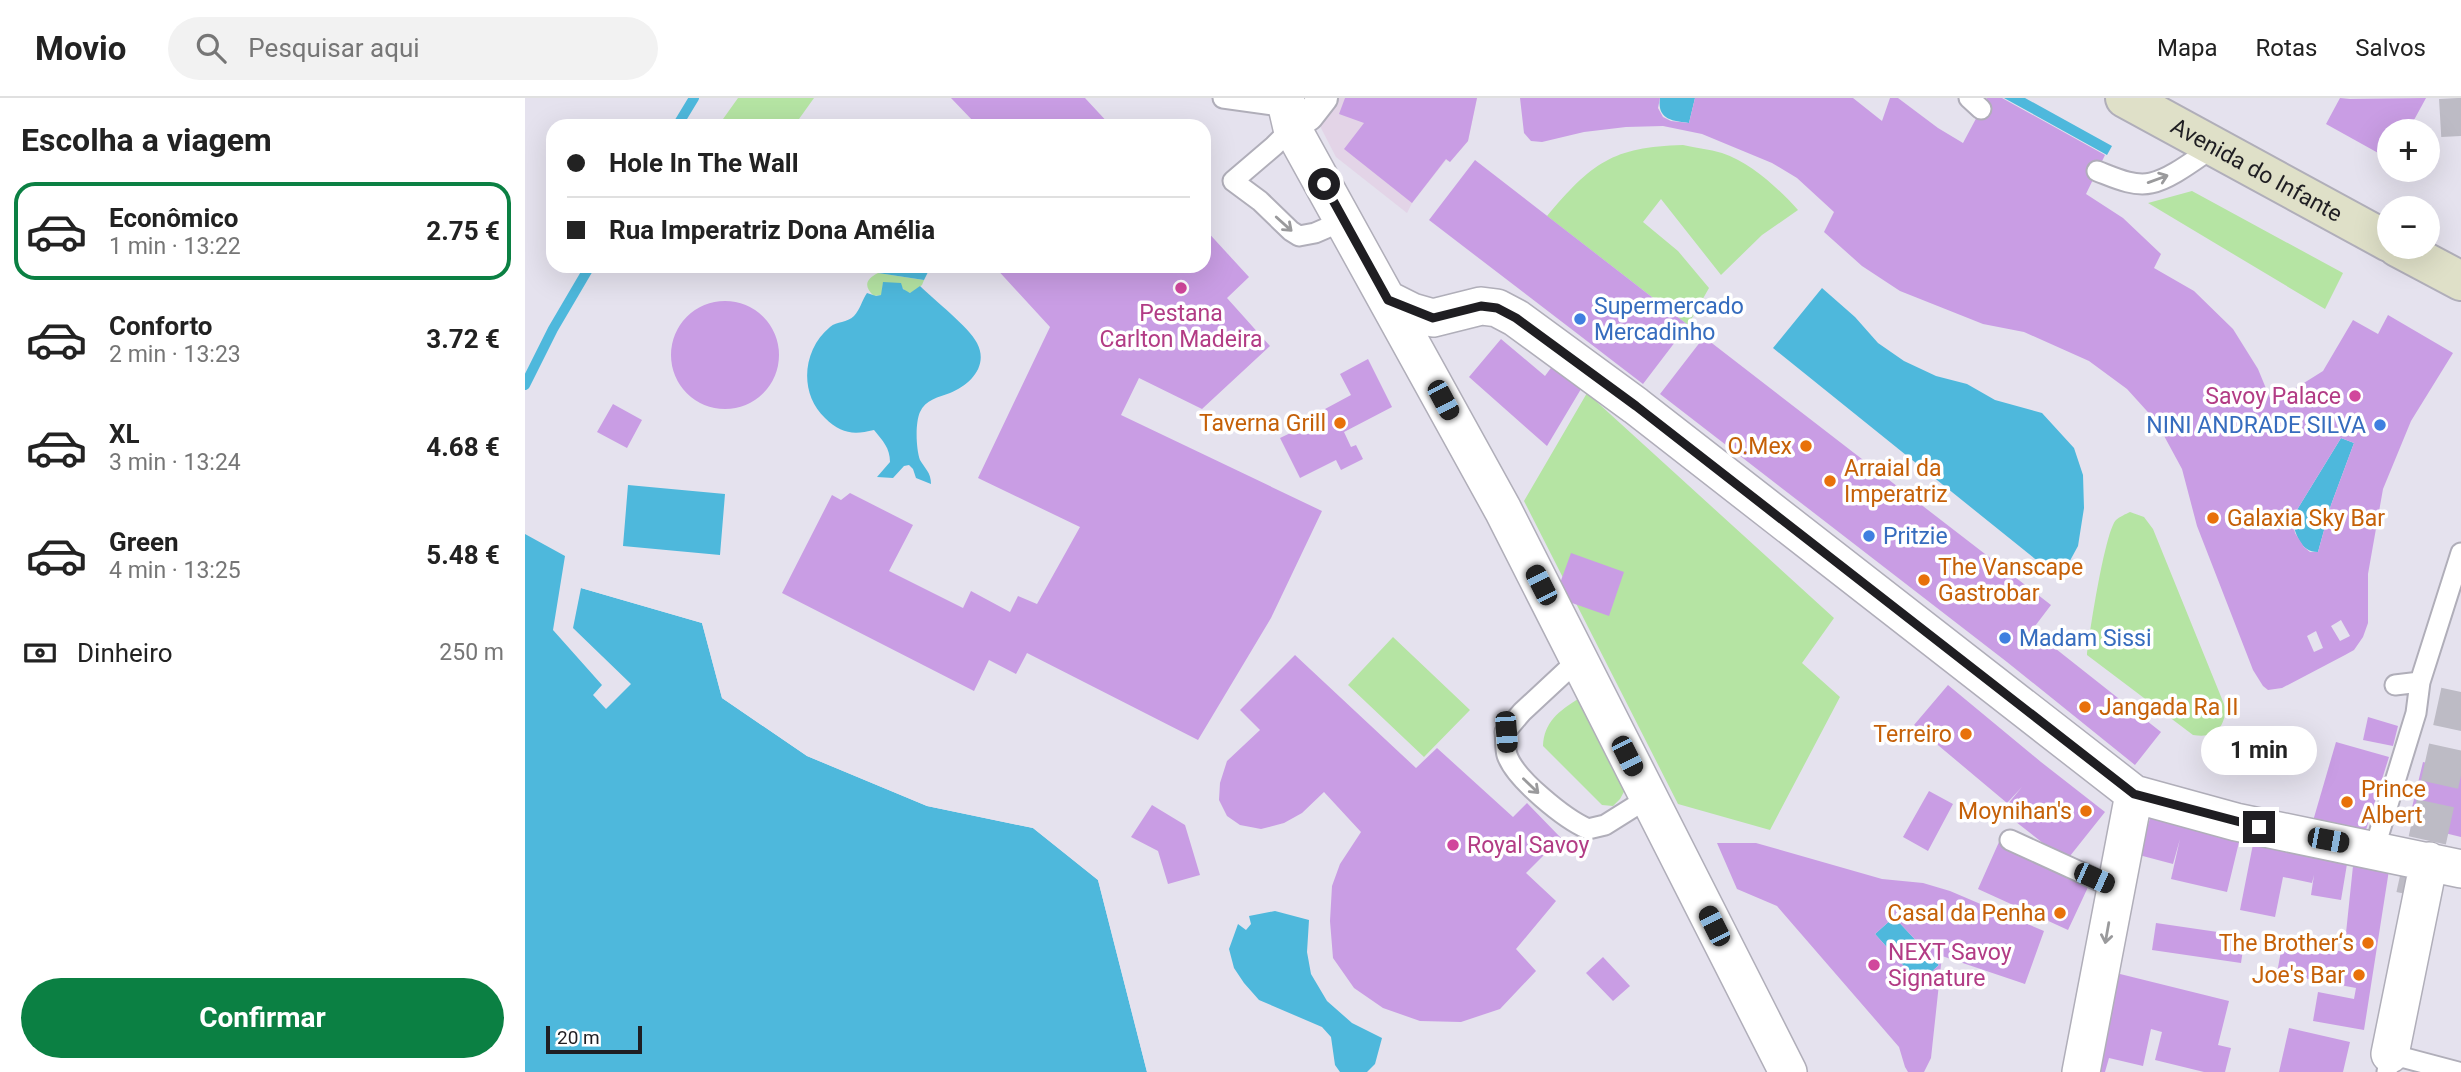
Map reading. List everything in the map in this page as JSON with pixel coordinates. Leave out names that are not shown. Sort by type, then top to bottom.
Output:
[{"type":"main road","name":"Avenida do Infante","points":[[2125,98],[2377,235]]},
{"type":"main road","points":[[2420,259],[2461,281]]},
{"type":"street","points":[[1287,111],[1309,116],[1323,98]]},
{"type":"street","points":[[1287,111],[1503,510],[1788,1072]]},
{"type":"street","points":[[1388,300],[1433,318],[1450,316],[1481,306],[1497,308],[1516,318],[1636,406],[2134,794],[2235,822],[2445,865],[2389,1063]]},
{"type":"street","points":[[1431,378],[1428,357],[1430,343],[1439,327],[1450,316]]},
{"type":"street","points":[[2081,1072],[2134,794]]},
{"type":"lane","points":[[1223,98],[1287,111],[1275,146],[1233,181],[1299,236],[1315,233],[1345,220]]},
{"type":"lane","points":[[2097,172],[2127,182],[2151,183],[2175,172],[2214,147]]},
{"type":"lane","points":[[2374,849],[2416,713],[2420,682],[2461,553]]},
{"type":"lane","points":[[1579,659],[1522,712],[1506,732],[1507,754],[1521,777],[1543,798],[1570,821],[1588,829],[1605,825],[1648,798]]},
{"type":"lane","points":[[2395,685],[2420,682]]},
{"type":"lane","points":[[2010,840],[2115,888]]},
{"type":"lane","points":[[2389,1063],[2458,1072]]},
{"type":"shaded area","points":[[1312,98],[1477,98],[1468,141],[1450,162],[1446,160],[1407,213],[1336,157],[1321,128]]},
{"type":"green space","points":[[738,98],[814,98],[799,119],[723,119]]},
{"type":"green space","points":[[1683,145],[1733,157],[1772,184],[1798,210],[1762,235],[1721,275],[1661,199],[1643,222],[1678,251],[1709,288],[1688,325],[1547,216],[1577,183],[1605,161],[1638,149]]},
{"type":"green space","points":[[2192,191],[2343,273],[2325,309],[2148,203]]},
{"type":"green space","points":[[878,273],[924,280],[922,285],[911,293],[901,286],[883,283],[882,295],[874,296],[867,283]]},
{"type":"green space","points":[[1587,393],[1834,618],[1802,663],[1840,697],[1770,830],[1678,804],[1524,501]]},
{"type":"green space","points":[[2130,512],[2144,517],[2153,529],[2226,709],[2223,723],[2212,734],[2193,735],[2087,655],[2107,543],[2116,520]]},
{"type":"green space","points":[[1393,637],[1470,710],[1424,757],[1348,685]]},
{"type":"green space","points":[[1578,699],[1626,788],[1613,806],[1602,805],[1543,746],[1546,730],[1554,718]]},
{"type":"water","points":[[1660,98],[1695,98],[1689,123],[1671,120],[1663,115]]},
{"type":"water","points":[[2004,98],[2025,98],[2112,146],[2107,155]]},
{"type":"water","points":[[878,273],[928,273],[924,280]]},
{"type":"water","points":[[883,282],[901,283],[903,289],[910,293],[920,286],[967,329],[980,351],[979,367],[970,380],[929,402],[918,417],[920,460],[930,476],[931,484],[916,478],[909,465],[904,466],[893,478],[877,477],[890,462],[883,441],[874,430],[848,432],[831,423],[817,408],[808,385],[809,360],[821,337],[833,325],[854,316],[867,293],[881,295]]},
{"type":"water","points":[[1822,288],[1855,317],[1878,343],[1904,361],[1936,376],[1967,384],[1995,400],[2042,413],[2074,448],[2083,475],[2084,508],[2078,546],[2060,579],[1773,348]]},
{"type":"water","points":[[2341,438],[2354,443],[2331,505],[2318,552],[2312,551],[2299,541],[2292,518]]},
{"type":"water","points":[[628,485],[725,494],[720,555],[623,546]]},
{"type":"water","points":[[525,534],[565,556],[553,630],[602,685],[593,695],[606,709],[631,684],[573,628],[581,588],[702,623],[722,698],[807,756],[927,806],[1033,828],[1098,880],[1147,1072],[525,1072]]},
{"type":"water","points":[[1275,911],[1309,920],[1307,952],[1311,974],[1327,1001],[1352,1023],[1382,1038],[1375,1064],[1367,1072],[1340,1072],[1335,1065],[1331,1037],[1322,1027],[1259,1000],[1234,968],[1229,949],[1238,924],[1246,930],[1251,924],[1249,916]]},
{"type":"water","points":[[1894,917],[1939,965],[1919,983],[1875,934]]},
{"type":"pier","points":[[586,586],[704,621],[725,696],[808,753],[928,802],[1034,825],[1100,878],[1151,1072],[1147,1072],[1098,880],[1033,828],[927,806],[807,756],[722,698],[702,623],[581,588]]},
{"type":"building","points":[[951,98],[1085,98],[1104,119],[971,119]]},
{"type":"building","points":[[1345,98],[1477,98],[1468,141],[1450,162],[1446,159],[1412,203],[1344,149],[1364,123],[1339,114]]},
{"type":"building","name":"Savoy Palace","points":[[1520,98],[1660,98],[1658,108],[1663,117],[1689,123],[1695,98],[1853,98],[1882,121],[1890,98],[1898,98],[1963,143],[1987,98],[2002,98],[2105,155],[2086,194],[2123,218],[2161,254],[2154,268],[2194,291],[2233,329],[2258,369],[2272,403],[2323,371],[2353,320],[2378,334],[2388,315],[2453,353],[2411,421],[2383,489],[2368,574],[2368,623],[2363,637],[2354,650],[2282,688],[2268,690],[2263,686],[2253,670],[2197,526],[2182,469],[2156,421],[2127,389],[2089,361],[2024,332],[1983,324],[1900,291],[1862,266],[1824,232],[1834,212],[1797,178],[1772,163],[1702,134],[1663,126],[1584,132],[1542,142],[1531,141],[1524,133]],"holes":[[[2341,438],[2354,443],[2331,505],[2318,552],[2310,552],[2295,533],[2292,518]],[[2341,620],[2350,636],[2340,641],[2331,626]],[[2316,631],[2323,648],[2314,652],[2307,636]]]},
{"type":"building","points":[[2340,98],[2426,98],[2415,119],[2377,119],[2377,152],[2326,124]]},
{"type":"building","points":[[1475,160],[1688,325],[1643,384],[1429,220]]},
{"type":"building","points":[[1211,236],[1249,277],[1227,298],[1270,346],[1202,409],[1139,378],[1121,415],[1322,511],[1271,618],[1198,740],[1027,653],[1016,674],[989,660],[974,691],[782,593],[832,495],[841,500],[850,493],[913,525],[889,571],[963,608],[971,591],[1010,612],[1018,596],[1037,604],[1080,527],[978,478],[1050,327],[1000,273],[1211,273]]},
{"type":"building","points":[[725,301],[746,305],[763,317],[775,334],[779,355],[775,376],[763,393],[746,405],[725,409],[704,405],[687,393],[675,376],[671,355],[675,334],[687,317],[704,305]]},
{"type":"building","points":[[1704,337],[2051,605],[2032,630],[2161,732],[2135,765],[2007,662],[1660,394]]},
{"type":"building","points":[[1501,339],[1545,376],[1556,361],[1584,384],[1547,446],[1469,377]]},
{"type":"building","points":[[1368,359],[1392,407],[1344,432],[1351,447],[1356,445],[1363,459],[1341,470],[1336,460],[1300,478],[1280,438],[1328,415],[1325,409],[1351,395],[1340,374]]},
{"type":"building","points":[[613,404],[642,420],[627,448],[597,432]]},
{"type":"building","points":[[1571,553],[1624,572],[1609,616],[1555,597]]},
{"type":"building","name":"Royal Savoy","points":[[1295,655],[1416,768],[1437,748],[1513,817],[1527,803],[1561,838],[1526,873],[1556,901],[1516,949],[1536,971],[1500,1009],[1461,1022],[1420,1021],[1383,1008],[1354,988],[1333,958],[1330,921],[1332,886],[1340,864],[1361,832],[1324,792],[1302,813],[1284,823],[1261,829],[1240,825],[1227,816],[1219,800],[1220,783],[1227,761],[1260,730],[1240,710]]},
{"type":"building","points":[[1948,685],[2105,812],[2066,861],[2002,811],[2022,787],[2007,803],[1914,725]]},
{"type":"building","points":[[2368,717],[2398,726],[2393,746],[2363,740]]},
{"type":"building","points":[[2336,742],[2389,757],[2365,833],[2313,821]]},
{"type":"building","points":[[2423,762],[2461,771],[2461,837],[2408,824]]},
{"type":"building","points":[[1929,791],[1953,804],[1928,851],[1903,837]]},
{"type":"building","points":[[1152,805],[1185,825],[1200,875],[1168,884],[1158,851],[1131,837]]},
{"type":"building","points":[[2151,815],[2240,838],[2227,892],[2171,879],[2180,839],[2173,864],[2139,855]]},
{"type":"building","points":[[2254,839],[2348,858],[2341,900],[2311,895],[2314,875],[2312,883],[2283,877],[2275,917],[2240,910]]},
{"type":"building","points":[[1999,842],[2089,885],[2068,930],[1978,889]]},
{"type":"building","points":[[1717,843],[1756,843],[1882,879],[1923,883],[1950,891],[2044,931],[2025,984],[1942,956],[1931,1058],[1924,1072],[1908,1072],[1899,1047],[1777,906],[1737,889]],"holes":[[[1894,917],[1939,965],[1919,983],[1875,934]]]},
{"type":"building","points":[[2353,866],[2389,870],[2364,1030],[2313,1021],[2318,992],[2354,999],[2356,988],[2277,973],[2283,940],[2344,952]]},
{"type":"building","points":[[2156,923],[2245,936],[2241,963],[2152,950]]},
{"type":"building","points":[[1603,957],[1630,986],[1613,1001],[1586,973]]},
{"type":"building","points":[[2112,972],[2229,1001],[2218,1045],[2231,1048],[2225,1072],[2204,1072],[2155,1060],[2162,1032],[2151,1029],[2143,1066],[2109,1058],[2105,1072],[2088,1072]]},
{"type":"building","points":[[2289,1028],[2350,1042],[2343,1072],[2279,1072]]},
{"type":"waterway","points":[[681,119],[694,98]]},
{"type":"waterway","points":[[525,385],[553,329],[586,273]]},
{"type":"tunnel","points":[[2458,98],[2461,149]]},
{"type":"tunnel","points":[[2415,896],[2461,687]]},
{"type":"place","name":"Pestana Carlton Madeira","points":[[1181,288]]},
{"type":"place","name":"Supermercado Mercadinho","points":[[1580,319]]},
{"type":"place","name":"Savoy Palace","points":[[2355,396]]},
{"type":"place","name":"Taverna Grill","points":[[1340,423]]},
{"type":"place","name":"NINI ANDRADE SILVA","points":[[2380,425]]},
{"type":"place","name":"O.Mex","points":[[1806,446]]},
{"type":"place","name":"Arraial da Imperatriz","points":[[1830,481]]},
{"type":"place","name":"Galaxia Sky Bar","points":[[2213,518]]},
{"type":"place","name":"Pritzie","points":[[1869,536]]},
{"type":"place","name":"The Vanscape Gastrobar","points":[[1924,580]]},
{"type":"place","name":"Madam Sissi","points":[[2005,638]]},
{"type":"place","name":"Jangada Ra II","points":[[2085,707]]},
{"type":"place","name":"Terreiro","points":[[1966,734]]},
{"type":"place","name":"Prince Albert","points":[[2347,802]]},
{"type":"place","name":"Moynihan's","points":[[2086,811]]},
{"type":"place","name":"Royal Savoy","points":[[1453,845]]},
{"type":"place","name":"Casal da Penha","points":[[2060,913]]},
{"type":"place","name":"The Brother‘s","points":[[2368,943]]},
{"type":"place","name":"NEXT Savoy Signature","points":[[1874,965]]},
{"type":"place","name":"Joe's Bar","points":[[2359,975]]},
{"type":"route","points":[[1324,184],[1388,300],[1412,312],[1433,318],[1450,316],[1481,306],[1497,308],[1516,318],[1636,406],[2134,794],[2259,827]]}]
